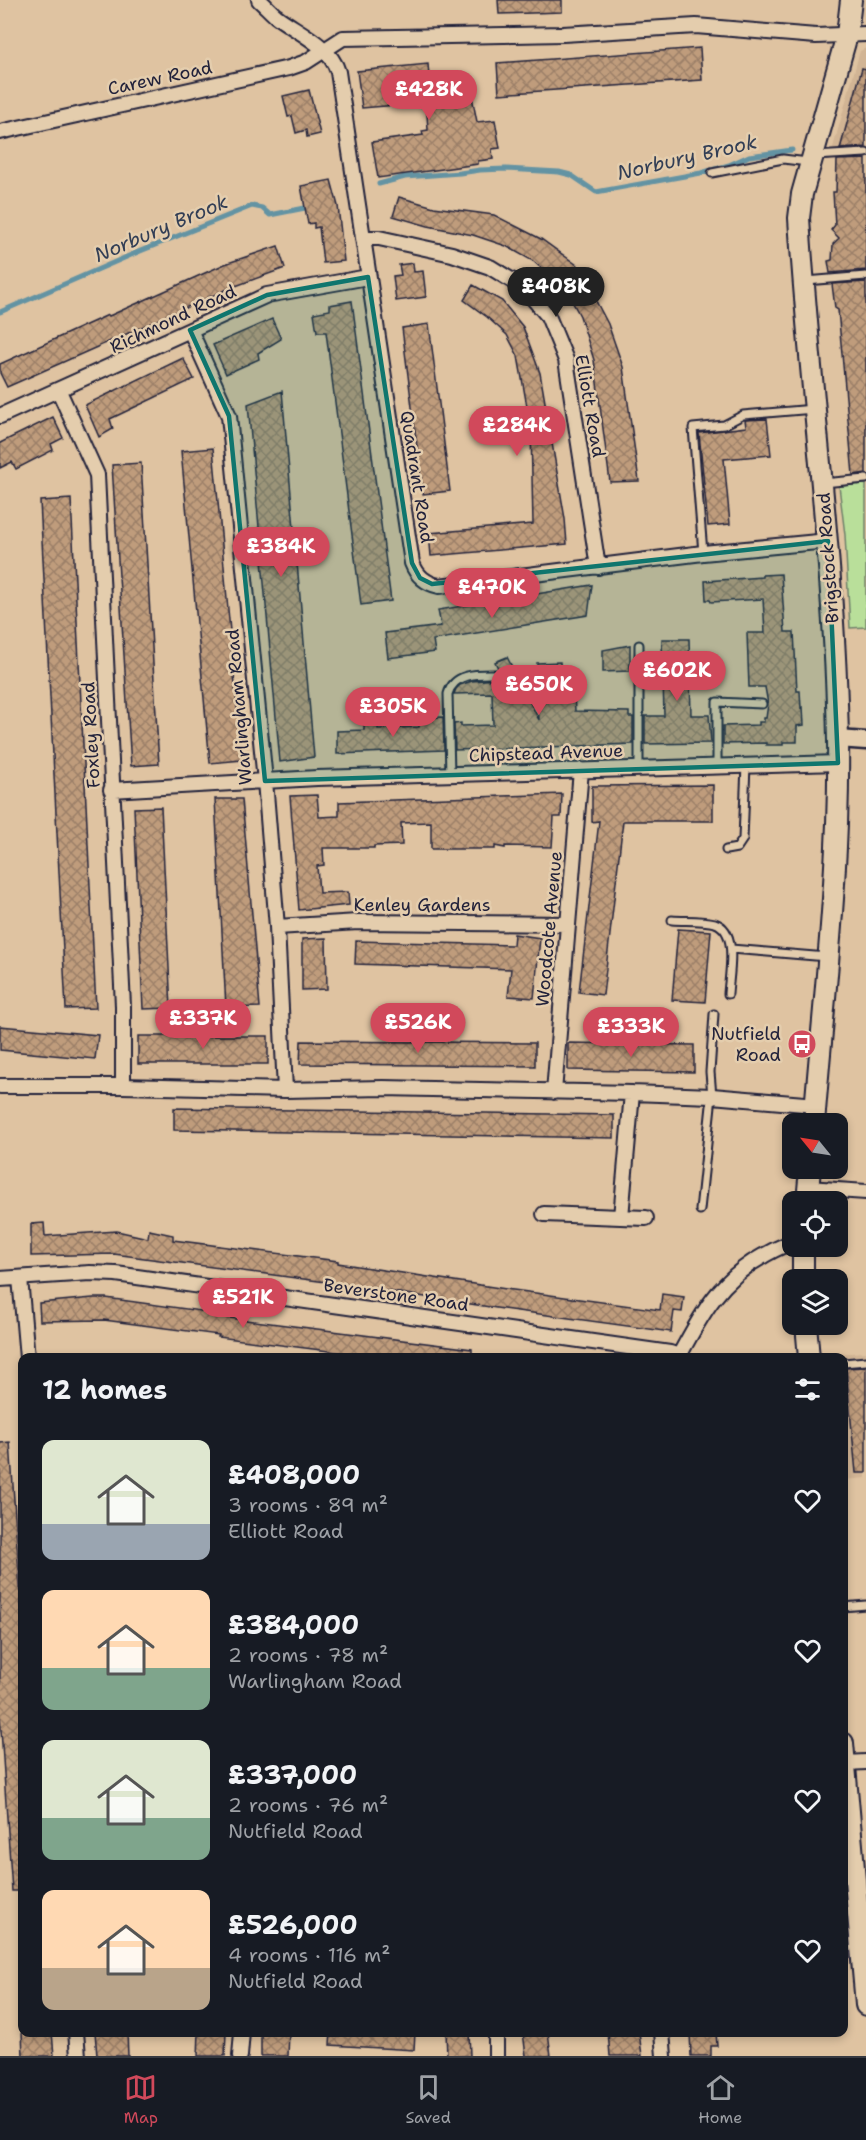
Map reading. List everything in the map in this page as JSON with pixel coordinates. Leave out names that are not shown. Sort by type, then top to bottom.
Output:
[{"type":"main road","name":"Brigstock Road","points":[[815,1113],[837,809],[838,739],[828,541],[799,218],[802,194],[812,159],[856,35],[851,0]]},
{"type":"main road","points":[[807,1335],[809,1353]]},
{"type":"main road","points":[[848,1788],[857,1861],[866,2005]]},
{"type":"street","points":[[259,0],[275,15],[323,50]]},
{"type":"street","name":"Carew Road","points":[[0,132],[289,69],[306,62],[344,38],[563,34],[696,26],[816,36],[856,35]]},
{"type":"street","name":"Quadrant Road","points":[[323,50],[334,61],[338,72],[411,552],[416,572],[426,582],[439,586],[828,541]]},
{"type":"street","name":"Elliott Road","points":[[364,238],[379,238],[452,254],[490,267],[524,288],[548,316],[566,360],[598,567]]},
{"type":"street","name":"Richmond Road","points":[[0,416],[267,295],[368,277]]},
{"type":"street","name":"Warlingham Road","points":[[190,330],[229,416],[265,781],[277,927],[285,1090]]},
{"type":"street","name":"Foxley Road","points":[[59,391],[97,475],[123,1006],[123,1086]]},
{"type":"street","points":[[838,739],[866,741]]},
{"type":"street","name":"Chipstead Avenue","points":[[111,790],[450,774],[838,763]]},
{"type":"street","name":"Woodcote Avenue","points":[[554,1092],[581,770]]},
{"type":"street","name":"Kenley Gardens","points":[[277,927],[358,922],[567,924]]},
{"type":"street","points":[[0,1086],[285,1090],[383,1088],[632,1093],[712,1096],[809,1113]]},
{"type":"street","points":[[621,1217],[632,1093]]},
{"type":"street","points":[[809,1186],[866,1192]]},
{"type":"street","points":[[544,1214],[646,1218]]},
{"type":"street","points":[[680,1353],[703,1312],[736,1273],[782,1247]]},
{"type":"street","name":"Beverstone Road","points":[[0,1279],[90,1273],[116,1274],[670,1353]]},
{"type":"street","points":[[20,1278],[27,1353]]},
{"type":"street","points":[[848,1763],[866,1762]]},
{"type":"street","points":[[76,2037],[78,2056]]},
{"type":"street","points":[[240,2056],[242,2037]]},
{"type":"street","points":[[496,2037],[496,2056]]},
{"type":"street","points":[[662,2037],[664,2056]]},
{"type":"lane","points":[[712,173],[783,159],[812,159],[866,153]]},
{"type":"lane","points":[[804,281],[866,276]]},
{"type":"lane","points":[[704,554],[693,428],[724,425],[743,415],[816,408]]},
{"type":"lane","points":[[823,483],[866,479]]},
{"type":"lane","points":[[639,645],[639,768]]},
{"type":"lane","points":[[450,774],[448,694],[451,686],[462,676],[506,674]]},
{"type":"lane","points":[[717,766],[717,702],[762,704]]},
{"type":"lane","points":[[726,850],[737,848],[743,839],[746,765]]},
{"type":"lane","points":[[672,921],[709,922],[720,926],[729,936],[731,949],[728,994]]},
{"type":"lane","points":[[731,949],[827,957]]},
{"type":"lane","points":[[700,1210],[712,1096],[710,1072],[714,1014]]},
{"type":"lane","points":[[848,1363],[866,1361]]},
{"type":"lane","points":[[848,1607],[866,1605]]},
{"type":"highlighted area","points":[[368,277],[412,563],[420,578],[432,584],[828,541],[838,763],[265,781],[229,416],[190,330],[267,295]]},
{"type":"shaded area","points":[[866,48],[866,148],[832,151],[860,51]]},
{"type":"shaded area","points":[[866,1352],[866,1478],[848,1480],[848,1353]]},
{"type":"green space","points":[[866,484],[866,627],[850,628],[845,535],[839,486]]},
{"type":"building","points":[[498,0],[562,0],[562,12],[499,14]]},
{"type":"building","points":[[700,48],[702,80],[499,94],[497,63]]},
{"type":"building","points":[[428,64],[429,77],[462,72],[462,77],[468,76],[477,122],[495,120],[500,148],[492,149],[493,159],[478,161],[478,164],[378,178],[372,142],[423,135],[422,131],[428,130],[426,99],[397,99],[397,105],[362,108],[357,71]]},
{"type":"building","points":[[862,68],[866,69],[866,147],[840,149]]},
{"type":"building","points":[[309,90],[320,134],[307,137],[306,130],[296,133],[292,116],[288,117],[283,96]]},
{"type":"building","points":[[866,159],[866,270],[830,273],[828,261],[832,260],[833,244],[839,238],[831,230],[835,225],[833,192],[836,192],[837,160]]},
{"type":"building","points":[[331,180],[338,206],[344,261],[323,263],[319,227],[314,228],[314,223],[308,224],[301,186]]},
{"type":"building","points":[[399,197],[434,207],[494,215],[541,239],[577,265],[608,324],[623,367],[639,481],[610,482],[594,360],[580,316],[566,290],[533,261],[506,246],[473,235],[393,216]]},
{"type":"building","points":[[278,246],[285,268],[230,288],[7,387],[0,373],[0,364],[225,264]]},
{"type":"building","points":[[413,263],[414,272],[423,271],[426,297],[396,301],[393,276],[401,275],[399,265]]},
{"type":"building","points":[[866,282],[866,473],[853,475],[838,310],[835,308],[832,284]]},
{"type":"building","points":[[473,285],[502,301],[523,327],[540,373],[565,519],[567,544],[431,556],[429,533],[533,524],[531,429],[518,356],[507,335],[464,300]]},
{"type":"building","points":[[352,301],[391,601],[361,605],[326,332],[317,332],[314,313],[330,310],[330,305]]},
{"type":"building","points":[[272,319],[281,339],[258,353],[259,359],[226,374],[213,345]]},
{"type":"building","points":[[429,324],[450,491],[423,494],[402,328]]},
{"type":"building","points":[[183,358],[194,379],[110,419],[113,429],[99,437],[85,405]]},
{"type":"building","points":[[282,391],[314,757],[280,762],[248,404]]},
{"type":"building","points":[[53,417],[63,438],[51,444],[53,450],[16,469],[12,462],[0,468],[0,443]]},
{"type":"building","points":[[767,419],[771,455],[724,459],[730,524],[708,526],[699,433],[746,427],[745,420]]},
{"type":"building","points":[[213,448],[242,760],[210,763],[181,451]]},
{"type":"building","points":[[141,463],[159,764],[131,766],[112,465]]},
{"type":"building","points":[[71,499],[96,1008],[66,1009],[40,501]]},
{"type":"building","points":[[781,574],[785,632],[794,632],[797,691],[800,691],[804,725],[797,726],[797,742],[783,742],[783,745],[723,744],[723,726],[759,725],[759,722],[764,722],[766,718],[768,704],[765,687],[749,687],[747,633],[765,633],[763,599],[711,602],[706,600],[705,581]]},
{"type":"building","points":[[592,585],[588,615],[433,640],[435,652],[388,658],[385,633],[441,626],[438,610]]},
{"type":"building","points":[[662,639],[689,639],[691,715],[709,715],[711,743],[645,744],[645,716],[664,716]]},
{"type":"building","points":[[630,645],[630,671],[603,672],[603,650]]},
{"type":"building","points":[[507,657],[539,720],[537,663],[560,662],[562,693],[574,693],[575,711],[629,712],[629,717],[633,717],[633,744],[455,750],[454,724],[461,723],[461,726],[493,725],[492,693],[454,694],[456,689],[472,681],[509,678],[512,675],[510,671],[498,668],[495,662]]},
{"type":"building","points":[[443,717],[444,750],[337,754],[337,731],[364,730],[364,723],[378,723],[378,729],[419,727],[419,718]]},
{"type":"building","points":[[713,785],[713,821],[623,821],[603,995],[579,992],[599,821],[592,822],[592,786]]},
{"type":"building","points":[[562,794],[561,817],[554,817],[552,847],[505,846],[505,848],[495,846],[495,849],[431,849],[431,822],[401,823],[402,845],[374,846],[374,848],[323,848],[324,865],[317,866],[319,893],[348,892],[349,905],[299,910],[290,796],[317,795],[319,817],[339,816],[339,802]]},
{"type":"building","points":[[215,799],[242,799],[260,1007],[226,1008]]},
{"type":"building","points":[[161,807],[171,1008],[143,1009],[134,808]]},
{"type":"building","points":[[678,929],[711,931],[705,1002],[672,1000]]},
{"type":"building","points":[[514,934],[540,938],[534,998],[508,996],[511,969],[355,964],[356,941],[513,945]]},
{"type":"building","points":[[326,938],[327,989],[302,990],[302,939]]},
{"type":"building","points":[[0,1026],[98,1035],[95,1059],[0,1050]]},
{"type":"building","points":[[138,1036],[268,1036],[268,1064],[138,1064]]},
{"type":"building","points":[[301,1041],[535,1043],[535,1066],[300,1064]]},
{"type":"building","points":[[568,1043],[694,1045],[694,1072],[568,1070]]},
{"type":"building","points":[[174,1108],[614,1115],[614,1138],[174,1130]]},
{"type":"building","points":[[44,1223],[45,1236],[117,1231],[148,1238],[149,1230],[173,1235],[173,1240],[338,1261],[338,1263],[506,1289],[660,1310],[662,1294],[684,1297],[682,1312],[674,1311],[671,1332],[114,1254],[31,1256],[31,1224]]},
{"type":"building","points":[[106,1298],[216,1313],[215,1316],[472,1349],[472,1353],[345,1353],[104,1320],[40,1321],[39,1303]]},
{"type":"building","points":[[866,1367],[866,1473],[856,1473],[848,1368]]},
{"type":"building","points":[[10,1442],[18,1557],[18,1891],[12,1891],[0,1715],[0,1443]]},
{"type":"building","points":[[22,2037],[52,2037],[54,2056],[23,2056]]},
{"type":"building","points":[[95,2037],[127,2037],[128,2056],[97,2056]]},
{"type":"building","points":[[199,2037],[226,2037],[225,2056],[198,2056]]},
{"type":"building","points":[[261,2037],[289,2037],[288,2056],[261,2056]]},
{"type":"building","points":[[331,2037],[415,2037],[414,2050],[330,2045]]},
{"type":"building","points":[[446,2037],[469,2037],[470,2056],[447,2056]]},
{"type":"building","points":[[524,2037],[549,2037],[551,2056],[526,2056]]},
{"type":"building","points":[[608,2037],[640,2037],[642,2056],[610,2056]]},
{"type":"building","points":[[690,2037],[716,2037],[717,2046],[711,2046],[711,2056],[691,2056]]},
{"type":"waterway","name":"Norbury Brook","points":[[379,184],[405,177],[506,169],[559,172],[571,175],[596,192],[701,173],[729,165],[749,156],[792,150]]},
{"type":"waterway","name":"Norbury Brook","points":[[0,312],[252,206],[262,208],[270,215],[310,207]]},
{"type":"place","name":"Nutfield Road","points":[[802,1044]]}]
